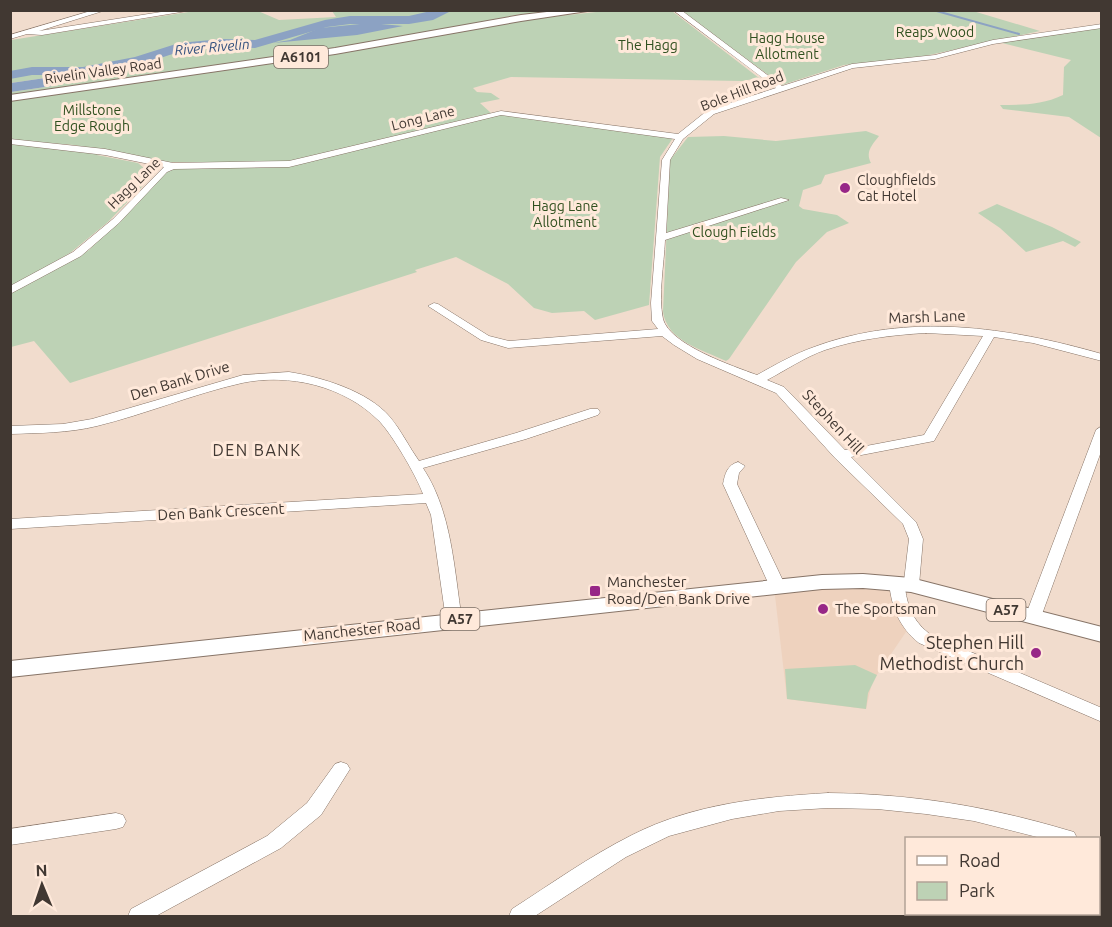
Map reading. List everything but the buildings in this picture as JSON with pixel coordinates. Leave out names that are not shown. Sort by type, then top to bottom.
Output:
[{"type":"main road","name":"Rivelin Valley Road","points":[[10,98],[326,53],[521,18],[590,10]]},
{"type":"main road","name":"Manchester Road","points":[[10,669],[454,620],[863,580],[904,584],[1101,635]]},
{"type":"street","points":[[10,37],[103,10]]},
{"type":"street","points":[[26,32],[42,33],[190,10]]},
{"type":"street","points":[[676,10],[780,88]]},
{"type":"street","name":"Bole Hill Road","points":[[680,138],[711,112],[852,66],[935,57],[993,42],[1101,26]]},
{"type":"street","name":"Long Lane","points":[[173,166],[289,164],[501,113],[680,138]]},
{"type":"street","points":[[434,306],[485,338],[508,345],[665,332],[658,321],[656,311],[666,159],[680,138]]},
{"type":"street","name":"Hagg Lane","points":[[10,141],[105,152],[173,166]]},
{"type":"street","name":"Hagg Lane","points":[[10,291],[76,254],[116,220],[164,170],[173,166]]},
{"type":"street","points":[[661,238],[784,200]]},
{"type":"street","name":"Marsh Lane","points":[[759,379],[799,357],[850,339],[923,329],[991,332],[1033,339],[1101,358]]},
{"type":"street","name":"Stephen Hill","points":[[665,332],[678,343],[701,356],[759,379],[780,390],[840,455],[913,528],[916,539],[904,584],[901,613],[910,626],[925,639],[1101,716]]},
{"type":"street","points":[[840,455],[929,438],[991,332]]},
{"type":"street","name":"Den Bank Drive","points":[[10,430],[63,428],[94,423],[225,383],[266,376],[289,376],[329,385],[368,405],[385,419],[415,466],[438,515],[454,620]]},
{"type":"street","points":[[415,466],[521,436],[594,412]]},
{"type":"street","points":[[1033,617],[1101,430]]},
{"type":"street","points":[[738,466],[732,472],[730,484],[778,587]]},
{"type":"street","name":"Den Bank Crescent","points":[[10,524],[431,498]]},
{"type":"street","points":[[138,916],[274,842],[314,809],[341,769]]},
{"type":"street","points":[[519,916],[639,842],[684,823],[746,809],[817,802],[891,803],[946,810],[1003,821],[1062,837]]},
{"type":"street","points":[[10,837],[116,821]]},
{"type":"shaded area","points":[[897,583],[910,626],[872,682],[866,709],[787,699],[774,587]]},
{"type":"green space","points":[[201,10],[258,11],[279,20],[336,17],[332,11],[443,11],[414,18],[325,23],[279,39],[261,42],[189,45],[96,68],[11,74],[11,40]]},
{"type":"green space","points":[[450,10],[564,11],[516,15],[315,53],[11,96],[11,92],[52,86],[58,83],[45,78],[11,83],[11,76],[96,70],[190,46],[258,44],[328,25],[418,18]]},
{"type":"green space","points":[[615,10],[672,11],[759,78],[742,81],[511,77],[473,88],[477,92],[491,93],[500,99],[480,103],[491,113],[290,162],[168,162],[74,145],[11,140],[10,101],[331,54],[530,19]]},
{"type":"green space","name":"Hagg House Allotment","points":[[681,11],[973,11],[1040,31],[920,57],[844,65],[782,85]]},
{"type":"green space","points":[[1101,27],[1101,138],[1069,117],[1003,109],[1000,105],[1040,103],[1063,95],[1064,67],[1071,60],[998,42]]},
{"type":"green space","name":"Hagg Lane Allotment","points":[[500,114],[673,138],[660,157],[649,305],[595,320],[584,311],[552,313],[534,308],[508,284],[456,257],[415,270],[417,272],[70,383],[34,341],[11,347],[11,293],[89,250],[167,171],[180,166],[203,169],[282,167]]},
{"type":"green space","name":"Clough Fields","points":[[866,131],[879,136],[869,152],[871,163],[825,175],[821,184],[803,190],[799,206],[803,209],[837,215],[849,223],[827,232],[796,262],[729,359],[726,361],[707,353],[678,337],[671,330],[663,311],[670,160],[688,137],[724,136],[776,141]]},
{"type":"green space","points":[[11,143],[98,153],[97,155],[138,163],[145,169],[161,167],[108,222],[70,253],[11,288]]},
{"type":"green space","points":[[997,204],[1081,242],[1075,247],[1063,241],[1026,252],[1000,228],[978,213]]},
{"type":"green space","points":[[855,665],[877,675],[868,693],[866,709],[787,699],[785,669]]},
{"type":"water","points":[[370,23],[403,26],[357,35],[273,43],[290,40],[320,28]]},
{"type":"water","points":[[45,78],[60,80],[52,86],[11,92],[11,83]]},
{"type":"waterway","name":"River Rivelin","points":[[10,75],[32,71],[83,71],[138,61],[179,47],[222,43],[255,44],[325,24],[350,20],[409,20],[429,17],[447,10]]},
{"type":"waterway","points":[[933,10],[1019,34]]},
{"type":"waterway","name":"River Rivelin","points":[[136,61],[190,49],[187,46]]},
{"type":"waterway","name":"River Rivelin","points":[[58,77],[66,71]]},
{"type":"place","name":"Cloughfields Cat Hotel","points":[[845,188]]},
{"type":"place","name":"Manchester Road/Den Bank Drive","points":[[595,591]]},
{"type":"place","name":"The Sportsman","points":[[823,609]]},
{"type":"place","name":"Stephen Hill Methodist Church","points":[[1036,653]]},
{"type":"district","name":"DEN BANK","points":[[257,450]]},
{"type":"park label","name":"Reaps Wood","points":[[935,32]]},
{"type":"park label","name":"The Hagg","points":[[648,45]]},
{"type":"park label","name":"Millstone Edge Rough","points":[[92,118]]}]
